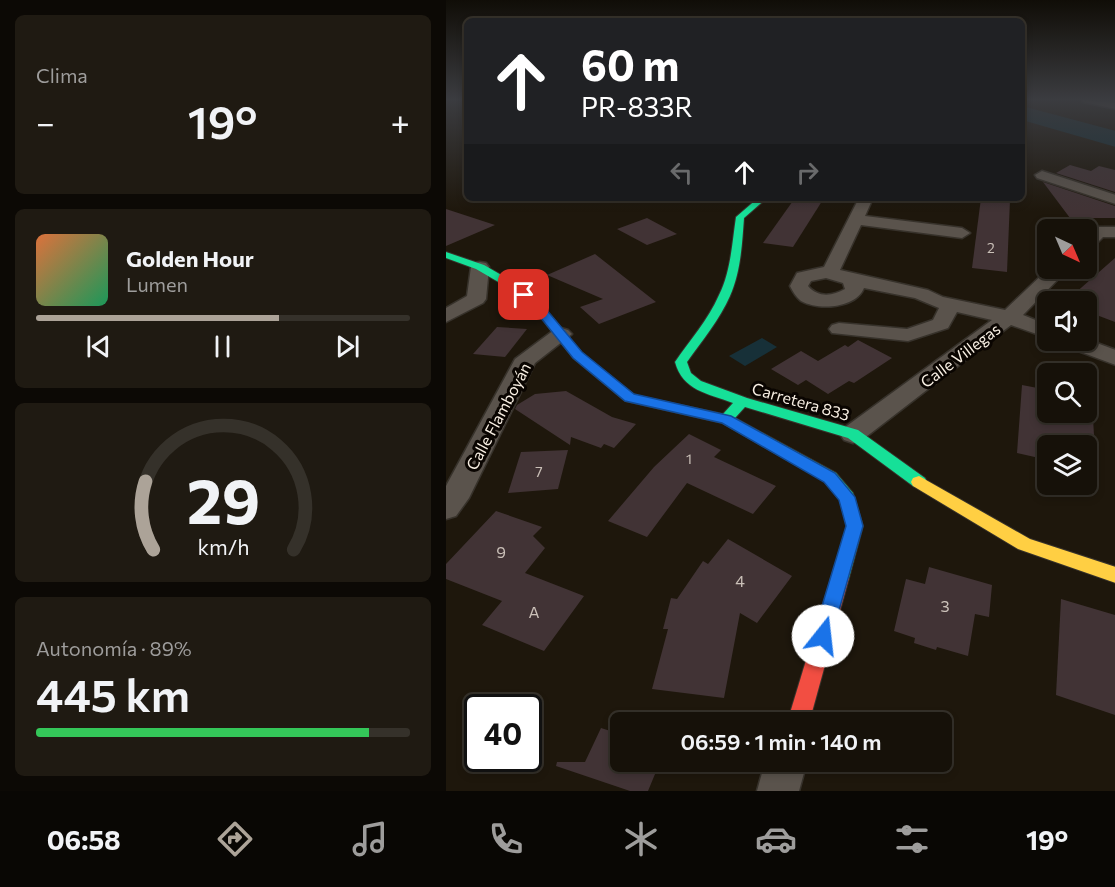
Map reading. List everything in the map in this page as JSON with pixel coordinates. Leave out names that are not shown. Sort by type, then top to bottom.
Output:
[{"type":"street","points":[[1042,175],[1115,200]]},
{"type":"street","name":"Carretera 833","points":[[759,201],[740,217],[732,277],[720,305],[689,347],[681,362],[685,375],[696,384],[742,401],[853,434],[915,479],[1024,544],[1115,575]]},
{"type":"street","points":[[830,273],[865,201]]},
{"type":"street","points":[[856,220],[962,233]]},
{"type":"street","points":[[1097,233],[1115,232]]},
{"type":"street","points":[[446,255],[480,267],[511,285],[537,306],[577,355],[630,398],[726,419],[830,477],[846,497],[855,526],[801,712]]},
{"type":"street","points":[[446,316],[464,308],[476,299],[480,267]]},
{"type":"street","points":[[849,288],[822,300],[812,298],[798,286],[804,277],[830,273],[849,288],[915,308],[944,304],[1009,317],[1037,328]]},
{"type":"street","name":"Calle Villegas","points":[[853,434],[1009,317],[1049,279]]},
{"type":"street","points":[[839,329],[908,335],[941,324],[944,304]]},
{"type":"street","name":"Calle Flamboyán","points":[[448,500],[459,489],[526,359],[561,334]]},
{"type":"street","points":[[1097,351],[1115,358]]},
{"type":"street","points":[[726,419],[742,401]]},
{"type":"street","points":[[778,791],[783,772]]},
{"type":"water","points":[[762,338],[777,347],[745,366],[729,356]]},
{"type":"building","points":[[1070,165],[1091,171],[1099,166],[1115,170],[1115,192],[1056,173]]},
{"type":"building","points":[[1043,182],[1115,206],[1115,218],[1070,218]]},
{"type":"building","points":[[793,201],[822,201],[793,247],[763,243]]},
{"type":"building","points":[[981,201],[1010,201],[1007,272],[972,268]]},
{"type":"building","points":[[446,209],[495,225],[446,246]]},
{"type":"building","points":[[647,218],[677,234],[647,245],[617,229]]},
{"type":"building","points":[[595,254],[656,302],[599,324],[580,307],[603,299],[547,275]]},
{"type":"building","points":[[1115,258],[1115,322],[1097,315],[1097,291],[1078,291],[1091,279],[1097,279],[1097,274]]},
{"type":"building","points":[[497,327],[527,329],[505,357],[473,354]]},
{"type":"building","points":[[858,340],[892,358],[854,383],[849,381],[828,394],[806,380],[798,385],[771,369],[801,351],[818,361]]},
{"type":"building","points":[[1022,385],[1037,388],[1037,423],[1093,423],[1094,435],[1037,435],[1037,458],[1017,453]]},
{"type":"building","points":[[566,391],[612,417],[636,424],[614,448],[604,444],[601,448],[571,437],[570,445],[515,409],[517,405],[535,394]]},
{"type":"building","points":[[689,434],[721,450],[714,457],[776,486],[753,514],[687,483],[647,537],[608,521],[654,467]]},
{"type":"building","points":[[568,450],[558,489],[508,493],[521,452]]},
{"type":"building","points":[[496,511],[542,527],[533,536],[545,548],[525,573],[584,596],[544,651],[482,625],[502,601],[446,579],[446,564]]},
{"type":"building","points":[[728,539],[792,576],[757,623],[740,613],[724,698],[652,689],[668,629],[663,629],[671,598],[677,599],[703,561],[708,564]]},
{"type":"building","points":[[929,567],[992,585],[989,617],[975,614],[968,656],[914,643],[915,638],[894,631],[906,579],[925,584]]},
{"type":"building","points":[[1061,599],[1115,615],[1115,715],[1056,695]]},
{"type":"building","points":[[601,728],[610,731],[610,772],[656,772],[648,791],[630,791],[556,766],[557,762],[585,762]]},
{"type":"waterway","points":[[1108,137],[1116,139]]},
{"type":"traffic: fast","points":[[759,201],[740,217],[735,261],[726,293],[717,311],[681,362],[685,375],[696,384],[742,401],[853,434],[919,482]]},
{"type":"traffic: fast","points":[[446,255],[480,267],[511,285],[537,306],[577,355],[630,398],[726,419],[741,403]]},
{"type":"traffic: fast","points":[[726,419],[830,477],[847,497],[855,526],[840,578]]},
{"type":"traffic: slow","points":[[919,482],[1024,544],[1116,575]]},
{"type":"traffic: jam","points":[[801,712],[840,578]]},
{"type":"route","points":[[524,295],[537,306],[577,355],[630,398],[726,419],[830,477],[846,497],[855,526],[823,636]]}]
